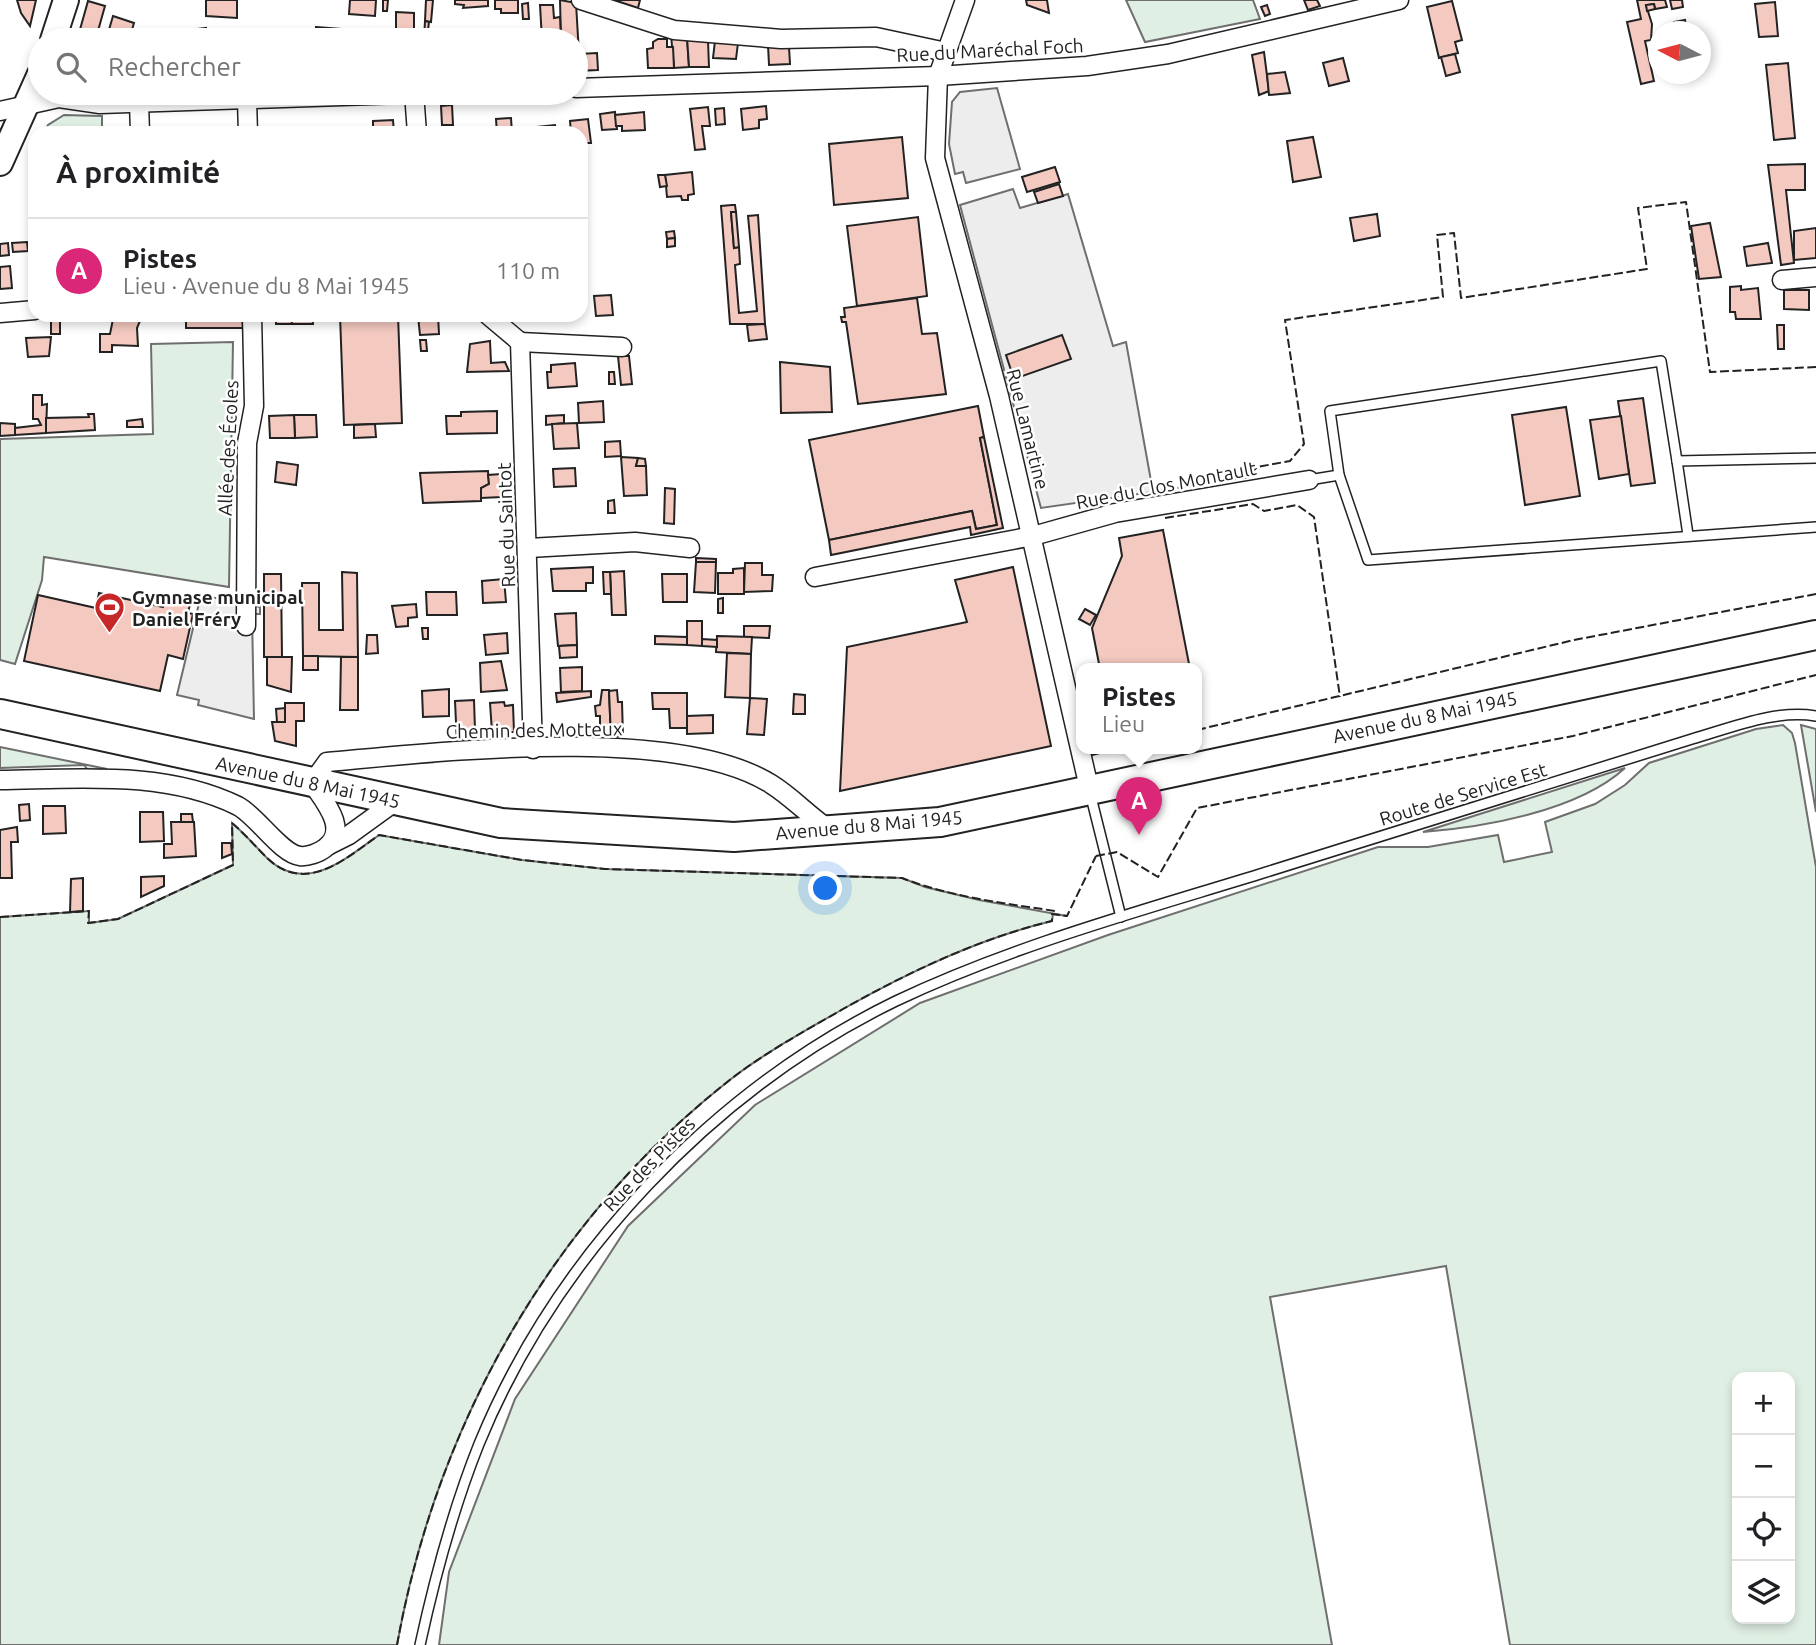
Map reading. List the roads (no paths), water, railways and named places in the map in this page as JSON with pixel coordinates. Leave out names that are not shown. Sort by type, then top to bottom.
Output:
[{"type":"main road","points":[[57,28],[66,0]]},
{"type":"main road","points":[[0,163],[12,109],[28,89]]},
{"type":"main road","name":"Avenue du 8 Mai 1945","points":[[0,714],[501,823],[734,837],[940,822],[1816,635]]},
{"type":"street","points":[[581,0],[674,30],[781,39],[876,37],[946,52]]},
{"type":"street","name":"Rue Lamartine","points":[[965,0],[937,76],[935,158],[999,396],[1076,729]]},
{"type":"street","name":"Rue du Maréchal Foch","points":[[588,88],[937,76],[1087,66],[1168,54],[1399,0]]},
{"type":"street","points":[[12,109],[29,105]]},
{"type":"street","points":[[139,105],[140,126]]},
{"type":"street","points":[[247,105],[248,126]]},
{"type":"street","points":[[415,105],[416,126]]},
{"type":"street","points":[[1782,280],[1816,277]]},
{"type":"street","points":[[0,313],[28,311]]},
{"type":"street","name":"Allée des Écoles","points":[[246,626],[247,443],[254,406],[252,322]]},
{"type":"street","points":[[496,322],[520,342],[622,346]]},
{"type":"street","name":"Rue du Saintot","points":[[520,342],[529,548],[533,749]]},
{"type":"street","name":"Rue du Clos Montault","points":[[815,577],[1033,537],[1115,513],[1310,480]]},
{"type":"street","points":[[529,548],[635,542],[690,548]]},
{"type":"street","name":"Chemin des Motteux","points":[[312,783],[327,762],[440,752],[595,747],[700,755],[771,784],[830,830]]},
{"type":"street","name":"Rue Lamartine","points":[[1082,754],[1090,792]]},
{"type":"street","points":[[0,780],[117,777],[205,793],[239,807],[265,826],[288,852],[308,855],[349,835],[396,802]]},
{"type":"street","points":[[312,783],[334,818],[336,832],[329,845]]},
{"type":"lane","points":[[1688,536],[1661,361],[1330,411],[1339,475],[1368,561],[1816,527]]},
{"type":"lane","points":[[1677,461],[1816,458]]},
{"type":"lane","points":[[1310,480],[1339,475]]},
{"type":"lane","name":"Route de Service Est","points":[[1121,917],[1692,739],[1772,717],[1801,713],[1816,716]]},
{"type":"lane","points":[[1090,792],[1121,917]]},
{"type":"lane","name":"Rue des Pistes","points":[[420,1645],[460,1494],[500,1398],[531,1339],[567,1286],[605,1235],[646,1188],[715,1122],[763,1083],[852,1025],[895,1002],[978,965],[1121,917]]},
{"type":"place","name":"Gymnase municipal Daniel Fréry","points":[[109,635]]},
{"type":"place","name":"Pistes","points":[[1139,835]]}]
